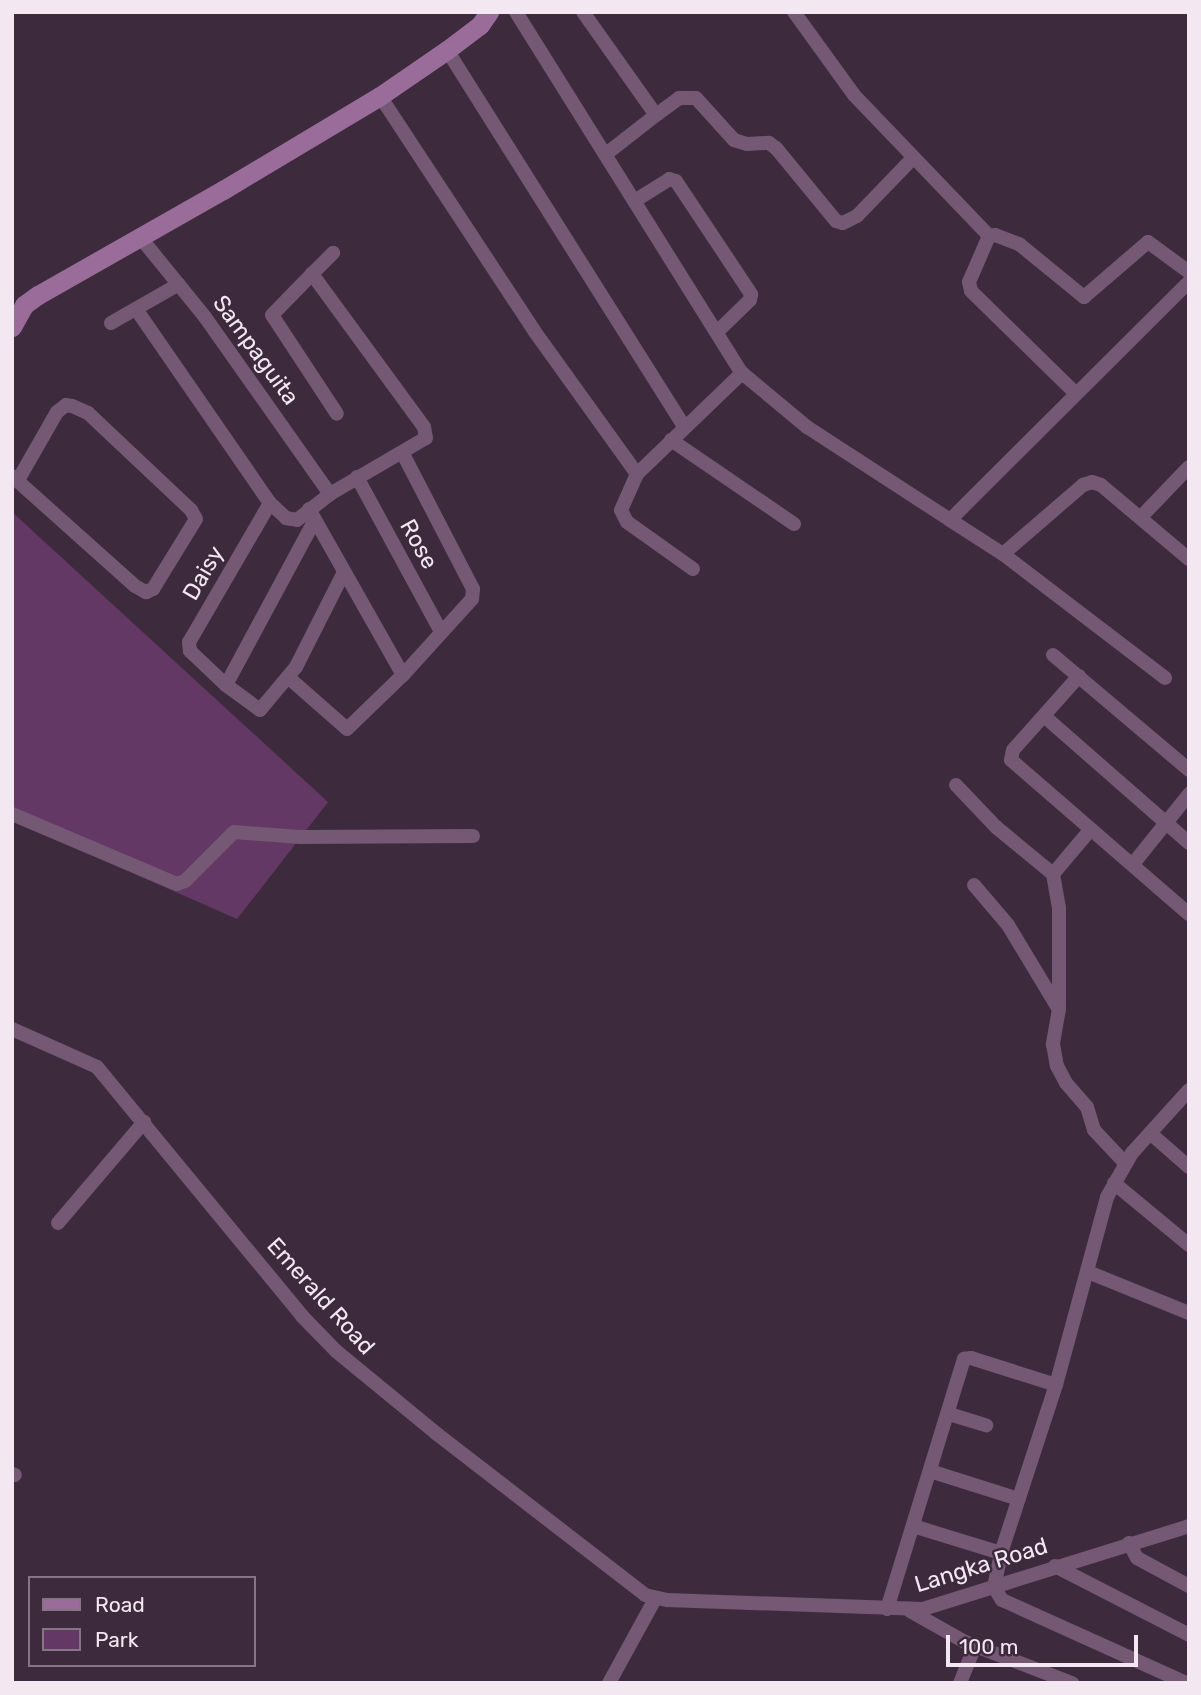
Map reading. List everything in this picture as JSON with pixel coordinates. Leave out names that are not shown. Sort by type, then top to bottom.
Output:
[{"type":"street","points":[[12,327],[18,301],[140,237],[380,96],[480,25],[489,12]]},
{"type":"street","points":[[516,12],[742,373],[807,427],[1003,554],[1165,678]]},
{"type":"street","points":[[583,12],[656,115]]},
{"type":"street","points":[[794,12],[854,95],[912,159],[989,236],[1002,237],[1019,244],[1084,297],[1148,242],[1189,272]]},
{"type":"street","points":[[447,50],[684,427]]},
{"type":"street","points":[[380,96],[535,332],[637,474]]},
{"type":"street","points":[[606,154],[679,98],[696,98],[734,140],[747,144],[769,143],[780,152],[836,221],[843,223],[857,216],[912,159]]},
{"type":"street","points":[[636,200],[669,179],[676,181],[751,294],[750,300],[718,332]]},
{"type":"street","points":[[989,236],[969,282],[971,291],[1076,394]]},
{"type":"street","name":"Sampaguita","points":[[140,237],[179,284],[330,494]]},
{"type":"street","points":[[333,253],[272,316],[337,414]]},
{"type":"street","points":[[226,685],[312,515],[330,494],[403,454],[426,438],[424,427],[312,274]]},
{"type":"street","points":[[950,520],[1189,282]]},
{"type":"street","points":[[111,323],[179,284]]},
{"type":"street","points":[[136,309],[270,503],[294,521],[312,515]]},
{"type":"street","points":[[693,569],[622,516],[623,502],[637,474],[742,373]]},
{"type":"street","points":[[66,405],[72,406],[88,413],[191,510],[197,519],[153,589],[146,592],[135,586],[15,478],[57,412],[66,405]]},
{"type":"street","points":[[671,440],[794,524]]},
{"type":"street","points":[[289,678],[347,729],[403,675],[472,599],[473,589],[403,454]]},
{"type":"street","points":[[1141,517],[1189,467]]},
{"type":"street","name":"Rose","points":[[357,477],[441,632]]},
{"type":"street","points":[[1003,554],[1083,485],[1092,482],[1101,485],[1189,559]]},
{"type":"street","name":"Daisy","points":[[270,503],[188,647],[226,685],[260,710],[289,678],[344,572]]},
{"type":"street","points":[[312,515],[403,675]]},
{"type":"street","points":[[1053,655],[1189,770]]},
{"type":"street","points":[[1079,676],[1009,756],[1090,830],[1189,914]]},
{"type":"street","points":[[1044,716],[1189,843]]},
{"type":"street","points":[[956,785],[996,827],[1053,874],[1059,908],[1059,1009],[1053,1044],[1061,1075],[1087,1107],[1094,1130],[1125,1163]]},
{"type":"street","points":[[1133,864],[1189,794]]},
{"type":"street","points":[[12,814],[177,884],[185,881],[234,832],[300,837],[473,836]]},
{"type":"street","points":[[1053,874],[1090,830]]},
{"type":"street","points":[[974,885],[1008,925],[1059,1009]]},
{"type":"street","name":"Emerald Road","points":[[12,1029],[97,1067],[302,1315],[344,1358],[638,1591],[655,1599]]},
{"type":"street","points":[[1186,1683],[1002,1600],[994,1587],[1001,1553],[1056,1385],[1102,1212],[1125,1163],[1189,1090]]},
{"type":"street","points":[[58,1223],[145,1122]]},
{"type":"street","points":[[1150,1133],[1189,1167]]},
{"type":"street","points":[[1114,1183],[1189,1245]]},
{"type":"street","points":[[1088,1272],[1186,1308]]},
{"type":"street","points":[[887,1609],[949,1414],[962,1363],[967,1357],[1056,1385]]},
{"type":"street","points":[[949,1414],[986,1425]]},
{"type":"street","points":[[930,1471],[1019,1499]]},
{"type":"street","points":[[913,1526],[1001,1553]]},
{"type":"street","name":"Langka Road","points":[[655,1599],[910,1610],[933,1608],[1055,1566],[1189,1526]]},
{"type":"street","points":[[1129,1543],[1137,1558],[1189,1586]]},
{"type":"street","points":[[1055,1566],[1189,1635]]},
{"type":"street","points":[[609,1683],[655,1599]]},
{"type":"street","points":[[910,1610],[975,1646],[1069,1682]]},
{"type":"street","points":[[960,1683],[975,1646]]},
{"type":"green space","points":[[12,512],[328,802],[237,919],[12,820]]}]
